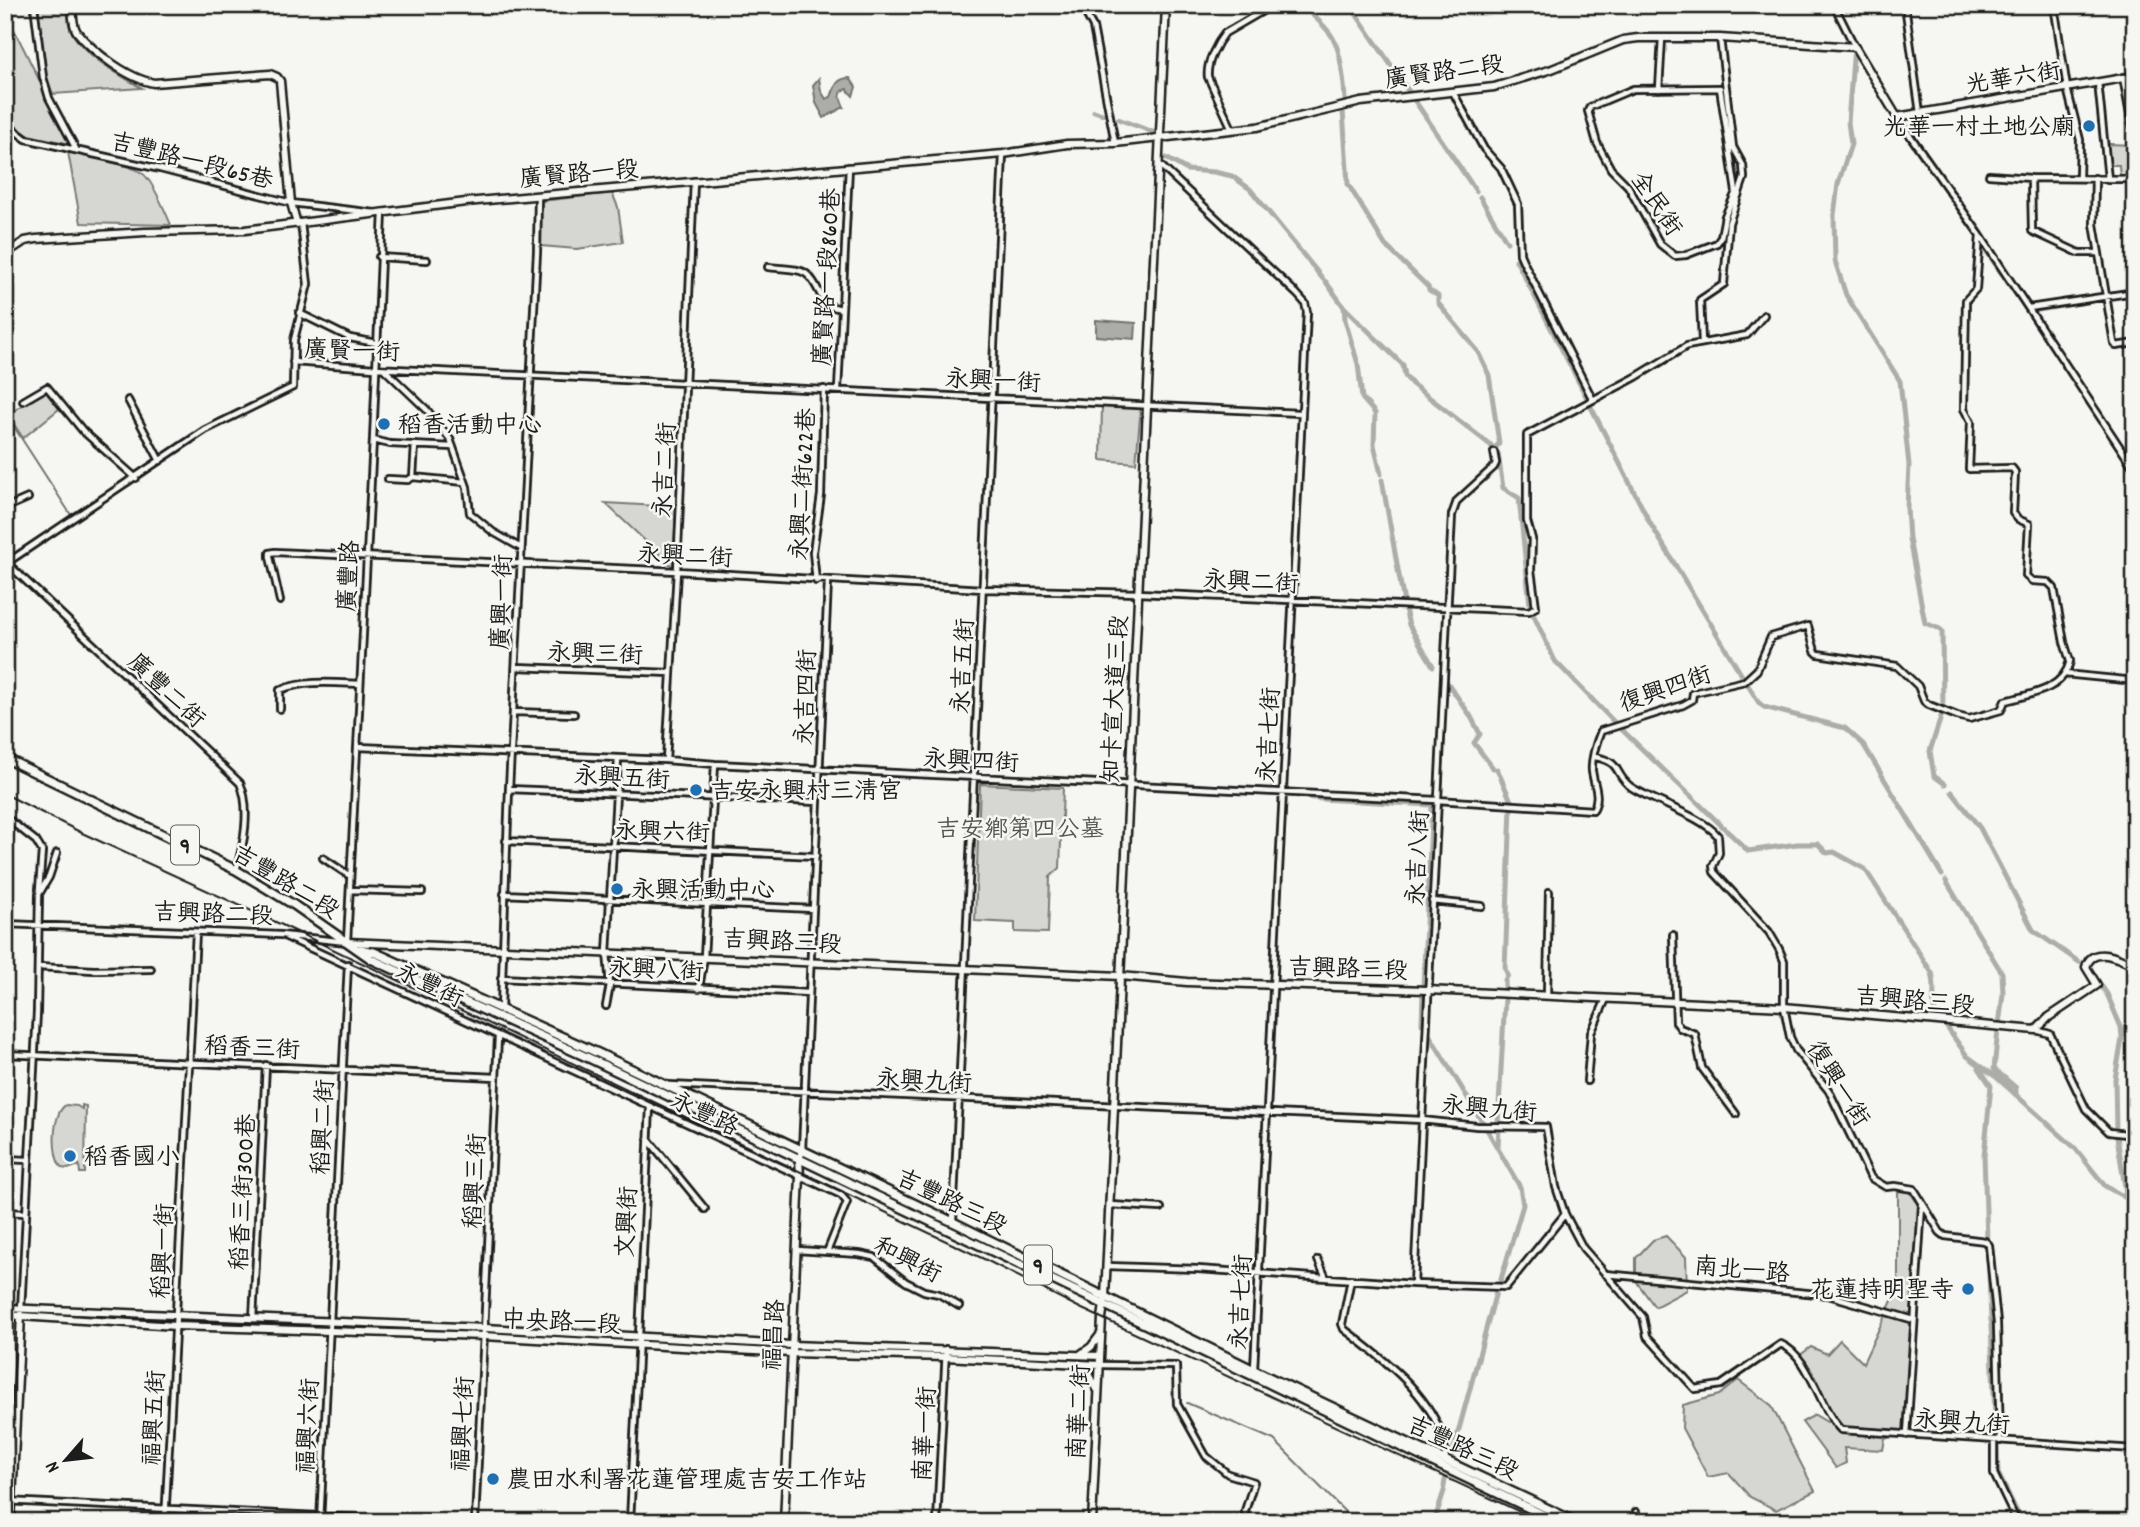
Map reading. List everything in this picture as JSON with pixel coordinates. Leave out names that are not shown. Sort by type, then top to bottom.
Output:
[{"type":"main road","name":"吉豐路二段","points":[[5,758],[236,870],[294,905],[371,959],[496,1017]]},
{"type":"main road","name":"吉豐路二段","points":[[356,948],[374,952],[500,1009]]},
{"type":"main road","name":"吉豐路三段","points":[[500,1009],[953,1222],[1105,1301],[1432,1458],[1446,1460],[1576,1522]]},
{"type":"main road","name":"吉豐路三段","points":[[496,1017],[1254,1370],[1558,1522]]},
{"type":"street","points":[[34,5],[46,88],[76,150]]},
{"type":"street","points":[[72,5],[76,31],[115,66],[142,81],[155,83],[270,74],[281,81],[291,203],[299,223],[308,284],[293,340],[293,362]]},
{"type":"street","points":[[1081,5],[1093,27],[1115,143]]},
{"type":"street","name":"知卡宣大道三段","points":[[1105,1301],[1167,5]]},
{"type":"street","points":[[1232,129],[1208,77],[1208,68],[1225,33],[1273,5]]},
{"type":"street","points":[[1834,5],[1855,47],[1897,117],[1980,235],[2135,470]]},
{"type":"street","points":[[1905,5],[1920,113]]},
{"type":"street","points":[[2053,5],[2067,88],[2080,140],[2078,177]]},
{"type":"street","points":[[1659,89],[1662,38]]},
{"type":"street","points":[[1702,342],[1700,300],[1724,285],[1729,223],[1744,178],[1741,160],[1732,147],[1720,38]]},
{"type":"street","name":"廣賢路二段","points":[[1160,136],[1275,124],[1361,102],[1494,87],[1584,57],[1623,40],[1720,38],[1855,47]]},
{"type":"street","name":"光華六街","points":[[1897,117],[2135,76]]},
{"type":"street","points":[[2123,77],[2135,142]]},
{"type":"street","points":[[2098,82],[2108,179]]},
{"type":"street","name":"全民街","points":[[1720,88],[1736,192],[1717,243],[1686,255],[1675,256],[1660,244],[1628,186],[1611,169],[1597,144],[1587,117],[1590,107],[1626,92],[1659,89],[1720,88]]},
{"type":"street","points":[[1453,92],[1484,149],[1501,168],[1511,188],[1518,204],[1520,254],[1593,400]]},
{"type":"street","name":"吉豐路一段65巷","points":[[5,123],[26,139],[291,203],[379,213]]},
{"type":"street","name":"廣賢路一段","points":[[5,254],[25,241],[36,239],[145,232],[224,231],[538,196],[1003,154],[1067,144],[1115,143],[1160,136]]},
{"type":"street","name":"永吉五街","points":[[953,1222],[1003,154]]},
{"type":"street","name":"永吉七街","points":[[1160,165],[1263,260],[1305,303],[1307,312],[1254,1370]]},
{"type":"street","name":"廣賢路一段860巷","points":[[838,390],[849,166]]},
{"type":"street","points":[[1989,175],[2135,179],[2135,169]]},
{"type":"street","points":[[2031,178],[2032,231],[2079,253],[2099,253]]},
{"type":"street","points":[[2095,178],[2094,224],[2114,343],[2116,346],[2135,343]]},
{"type":"street","name":"永吉二街","points":[[666,760],[694,181]]},
{"type":"street","name":"廣興一街","points":[[500,1009],[538,196]]},
{"type":"street","name":"廣豐路","points":[[347,942],[373,440],[379,213]]},
{"type":"street","points":[[1980,235],[1976,289],[1966,300],[1964,409],[1971,422],[1969,469],[2004,467],[2012,468],[2015,472],[2013,513],[2018,519],[2029,524],[2026,576],[2032,581],[2048,582],[2054,588],[2070,661],[2064,674],[2135,681]]},
{"type":"street","points":[[379,257],[427,260]]},
{"type":"street","points":[[768,267],[805,271],[810,275],[826,305],[841,309]]},
{"type":"street","points":[[2029,308],[2135,292]]},
{"type":"street","points":[[299,313],[350,338],[376,343]]},
{"type":"street","name":"永興二街","points":[[280,601],[271,553],[677,571],[984,589],[1138,593],[1520,611],[1536,607],[1531,570],[1532,539],[1527,521],[1528,435],[1677,351],[1702,342],[1747,335],[1763,315]]},
{"type":"street","name":"廣賢一街","points":[[6,563],[205,430],[293,387],[293,362],[685,383]]},
{"type":"street","points":[[383,368],[435,419],[450,439],[465,482],[470,513],[493,532],[521,548]]},
{"type":"street","name":"永興一街","points":[[685,383],[1300,413]]},
{"type":"street","points":[[23,401],[47,387],[83,431],[136,478]]},
{"type":"street","name":"永興二街622巷","points":[[816,581],[813,552],[821,495],[824,389]]},
{"type":"street","points":[[128,400],[160,461]]},
{"type":"street","points":[[373,440],[390,444],[453,447]]},
{"type":"street","points":[[413,477],[415,445]]},
{"type":"street","name":"永吉八街","points":[[1414,1284],[1446,608],[1454,506],[1494,467],[1494,452]]},
{"type":"street","points":[[388,479],[408,480],[413,477],[465,482]]},
{"type":"street","points":[[5,509],[28,498]]},
{"type":"street","name":"廣豐二街","points":[[6,563],[240,783],[244,795],[244,846],[236,870]]},
{"type":"street","name":"永吉四街","points":[[802,1151],[828,581]]},
{"type":"street","name":"復興四街","points":[[1595,757],[1596,743],[1601,732],[1683,705],[1692,700],[1693,693],[1745,681],[1757,670],[1771,637],[1799,627],[1808,626],[1818,654],[1897,666],[1918,686],[1924,701],[1929,705],[1969,719],[2001,710],[2005,701],[2049,689],[2064,674]]},
{"type":"street","name":"永興三街","points":[[517,667],[671,673]]},
{"type":"street","points":[[280,709],[280,691],[290,686],[306,683],[360,684]]},
{"type":"street","points":[[514,712],[574,714]]},
{"type":"street","name":"永興四街","points":[[358,747],[511,752],[1582,808],[1595,808],[1598,795],[1592,772],[1595,757]]},
{"type":"street","name":"復興一街","points":[[1595,757],[1614,763],[1629,786],[1701,823],[1718,836],[1719,853],[1713,866],[1714,872],[1769,932],[1779,949],[1784,961],[1784,1007],[1793,1043],[1829,1091],[1851,1131],[1863,1165],[1871,1178],[1886,1187],[1895,1185],[1914,1189],[1940,1233],[1945,1236],[1985,1241],[1989,1245],[1997,1323],[1997,1441],[1994,1474],[2017,1522]]},
{"type":"street","points":[[606,1006],[610,985],[607,953],[618,759]]},
{"type":"street","points":[[699,989],[704,957],[715,764]]},
{"type":"street","name":"永興五街","points":[[509,789],[818,802]]},
{"type":"street","points":[[8,820],[36,841],[42,851],[29,1160],[9,1501],[11,1522]]},
{"type":"street","name":"永興六街","points":[[506,841],[816,856]]},
{"type":"street","points":[[39,894],[49,877],[57,853]]},
{"type":"street","points":[[323,858],[350,877]]},
{"type":"street","points":[[349,890],[422,892]]},
{"type":"street","points":[[1547,996],[1549,892]]},
{"type":"street","points":[[504,894],[813,909]]},
{"type":"street","points":[[1432,901],[1482,906]]},
{"type":"street","name":"吉興路二段","points":[[5,924],[282,935],[347,942],[502,948]]},
{"type":"street","points":[[188,1062],[196,932]]},
{"type":"street","points":[[282,935],[348,964]]},
{"type":"street","points":[[1673,935],[1677,1026],[1695,1034],[1702,1068],[1736,1114]]},
{"type":"street","name":"吉興路三段","points":[[502,948],[1120,976],[1187,982],[1784,1007],[2036,1030]]},
{"type":"street","points":[[2135,966],[2121,959],[2098,954],[2092,956],[2086,967],[2097,985],[2049,1017],[2036,1030],[2050,1034],[2089,1114],[2109,1132],[2135,1135]]},
{"type":"street","name":"永豐街","points":[[348,964],[498,1036]]},
{"type":"street","name":"稻興二街","points":[[330,1331],[348,964]]},
{"type":"street","points":[[38,967],[151,969]]},
{"type":"street","name":"永興八街","points":[[501,978],[809,993]]},
{"type":"street","points":[[1587,1081],[1591,1033],[1606,999]]},
{"type":"street","name":"稻興三街","points":[[484,1332],[498,1036]]},
{"type":"street","name":"永豐路","points":[[498,1036],[841,1195],[847,1202],[827,1252]]},
{"type":"street","name":"稻香三街","points":[[5,1054],[496,1077]]},
{"type":"street","name":"稻興一街","points":[[176,1316],[188,1062]]},
{"type":"street","name":"稻香三街300巷","points":[[253,1319],[266,1065]]},
{"type":"street","name":"永興九街","points":[[665,1085],[1266,1112],[1422,1120],[1477,1126],[1546,1127],[1556,1187],[1565,1214],[1583,1248],[1643,1317],[1647,1336],[1695,1389],[1721,1385],[1781,1344],[1798,1356],[1829,1418],[1841,1430],[2135,1449]]},
{"type":"street","name":"文興街","points":[[630,1522],[650,1107]]},
{"type":"street","points":[[648,1139],[705,1209]]},
{"type":"street","name":"福昌路","points":[[784,1522],[799,1159],[802,1151]]},
{"type":"street","points":[[5,1159],[29,1160]]},
{"type":"street","points":[[1907,1434],[1922,1204]]},
{"type":"street","points":[[1110,1205],[1161,1208]]},
{"type":"street","points":[[5,1212],[26,1213]]},
{"type":"street","points":[[1106,1266],[1506,1287],[1565,1214]]},
{"type":"street","name":"和興街","points":[[797,1250],[874,1257],[906,1282],[924,1291],[939,1294],[959,1306]]},
{"type":"street","points":[[1318,1260],[1326,1278]]},
{"type":"street","name":"南北一路","points":[[1605,1274],[1828,1295],[1914,1320]]},
{"type":"street","points":[[1351,1279],[1342,1324],[1344,1329],[1391,1366],[1424,1404],[1442,1433],[1446,1460]]},
{"type":"street","name":"南華二街","points":[[1092,1522],[1101,1333],[1105,1301]]},
{"type":"street","points":[[5,1308],[21,1313]]},
{"type":"street","points":[[5,1315],[21,1313]]},
{"type":"street","name":"中央路一段","points":[[21,1313],[330,1321],[790,1353],[1100,1365]]},
{"type":"street","name":"中央路一段","points":[[21,1313],[176,1326],[484,1332]]},
{"type":"street","name":"福興五街","points":[[165,1522],[176,1316]]},
{"type":"street","name":"福興六街","points":[[320,1519],[330,1331]]},
{"type":"street","name":"福興七街","points":[[475,1522],[484,1332]]},
{"type":"street","points":[[1079,1354],[1091,1347],[1101,1333]]},
{"type":"street","name":"中央路一段","points":[[638,1341],[1100,1356]]},
{"type":"street","name":"南華一街","points":[[937,1522],[946,1349]]},
{"type":"street","points":[[1077,1363],[1088,1372],[1098,1390]]},
{"type":"street","points":[[1100,1365],[1176,1366],[1177,1404],[1206,1456],[1228,1474],[1255,1482],[1245,1511],[1245,1521],[1254,1522]]},
{"type":"street","points":[[9,1501],[320,1519],[443,1522]]},
{"type":"street","points":[[1636,1512],[1638,1522]]},
{"type":"street","points":[[1738,1522],[1746,1516]]},
{"type":"green space","points":[[38,5],[68,5],[70,28],[81,46],[142,88],[53,94],[45,72]]},
{"type":"green space","points":[[8,17],[71,144],[28,135],[5,119],[5,20]]},
{"type":"green space","points":[[2108,144],[2133,145],[2132,177],[2120,177],[2119,165],[2110,165]]},
{"type":"green space","points":[[68,152],[118,163],[142,173],[154,189],[171,225],[81,223]]},
{"type":"green space","points":[[612,193],[618,207],[623,242],[577,249],[541,246],[541,201]]},
{"type":"green space","points":[[44,390],[59,409],[23,438],[8,415]]},
{"type":"green space","points":[[1102,403],[1141,406],[1136,463],[1101,460]]},
{"type":"green space","points":[[605,503],[676,507],[673,567]]},
{"type":"green space","name":"吉安鄉第四公墓","points":[[980,784],[1063,788],[1060,868],[1050,877],[1048,933],[1015,932],[1015,923],[975,921]]},
{"type":"green space","points":[[66,1105],[82,1109],[82,1105],[86,1106],[85,1173],[80,1173],[79,1165],[68,1169],[62,1168],[58,1162],[56,1125],[61,1109]]},
{"type":"green space","points":[[1898,1191],[1910,1192],[1922,1210],[1905,1432],[1885,1439],[1883,1450],[1844,1448],[1846,1463],[1836,1468],[1802,1422],[1815,1415],[1827,1422],[1830,1419],[1799,1356],[1811,1347],[1827,1354],[1840,1340],[1863,1363],[1898,1288]]},
{"type":"green space","points":[[1666,1236],[1686,1257],[1687,1290],[1655,1307],[1636,1281],[1636,1258],[1653,1240]]},
{"type":"green space","points":[[1738,1380],[1771,1405],[1815,1491],[1776,1510],[1750,1497],[1729,1473],[1708,1477],[1682,1428],[1683,1405],[1719,1395]]},
{"type":"shaded area","points":[[819,78],[821,91],[826,99],[831,97],[835,86],[842,79],[850,78],[856,87],[853,96],[847,89],[842,91],[840,97],[844,107],[824,118],[816,103],[813,85]]},
{"type":"shaded area","points":[[1096,320],[1136,323],[1135,339],[1096,336]]},
{"type":"waterway","points":[[1302,5],[1327,29],[1336,44],[1345,104]]},
{"type":"waterway","points":[[1350,5],[1410,93]]},
{"type":"waterway","points":[[1854,47],[1848,122],[1851,144],[1838,184],[1834,215],[1835,261],[1846,295],[1900,381],[1909,465],[1909,539],[1925,623],[1942,632],[1943,710]]},
{"type":"waterway","points":[[1873,83],[1886,107],[1976,236]]},
{"type":"waterway","points":[[1415,101],[1476,191]]},
{"type":"waterway","points":[[1094,111],[1108,116]]},
{"type":"waterway","points":[[1343,111],[1348,184],[1385,245],[1438,296],[1438,303],[1477,350],[1489,375],[1499,443],[1495,449]]},
{"type":"waterway","points":[[1118,119],[1153,132]]},
{"type":"waterway","points":[[1166,158],[1187,170],[1232,176],[1250,189],[1323,279]]},
{"type":"waterway","points":[[1480,197],[1507,242]]},
{"type":"waterway","points":[[1987,252],[2034,321]]},
{"type":"waterway","points":[[1516,260],[1588,400]]},
{"type":"waterway","points":[[1326,282],[1344,307],[1403,365],[1405,376],[1412,384],[1493,447]]},
{"type":"waterway","points":[[2032,311],[2103,299]]},
{"type":"waterway","points":[[1344,307],[1345,320],[1358,364],[1362,398],[1375,413],[1374,445],[1381,474]]},
{"type":"waterway","points":[[1590,405],[1650,523],[1744,679]]},
{"type":"waterway","points":[[5,413],[71,515]]},
{"type":"waterway","points":[[1498,453],[1503,488],[1519,498],[1530,605]]},
{"type":"waterway","points":[[1382,480],[1404,603]]},
{"type":"waterway","points":[[1144,591],[1222,595]]},
{"type":"waterway","points":[[1405,609],[1409,625],[1433,666]]},
{"type":"waterway","points":[[1534,616],[1555,661],[1616,724]]},
{"type":"waterway","points":[[1444,678],[1470,715],[1480,734],[1474,743],[1493,768]]},
{"type":"waterway","points":[[1746,682],[1764,707],[1845,728],[1863,744],[1942,875]]},
{"type":"waterway","points":[[1942,714],[1930,751],[1934,776],[1945,784]]},
{"type":"waterway","points":[[1617,725],[1748,851],[1818,844],[1827,853],[1834,852],[1865,869],[1932,973],[1937,1019]]},
{"type":"waterway","points":[[1497,769],[1511,801]]},
{"type":"waterway","points":[[1952,792],[1980,828],[2033,930],[2079,962]]},
{"type":"waterway","points":[[1285,794],[1321,799],[1432,805],[1423,986]]},
{"type":"waterway","points":[[1505,991],[1508,975],[1505,969],[1511,806]]},
{"type":"waterway","points":[[1946,881],[2002,973],[2003,994],[1999,1025]]},
{"type":"waterway","points":[[2091,971],[2107,994],[2121,1027],[2122,1039],[2115,1079],[2116,1131]]},
{"type":"waterway","points":[[1422,1024],[1423,995]]},
{"type":"waterway","points":[[1498,1123],[1505,998]]},
{"type":"waterway","points":[[2123,1036],[2135,1007]]},
{"type":"waterway","points":[[1946,1026],[1967,1056],[1996,1077],[2075,1148],[2105,1186],[2128,1199]]},
{"type":"waterway","points":[[1998,1030],[1994,1069],[2016,1088],[2016,1095]]},
{"type":"waterway","points":[[1427,1031],[1483,1123]]},
{"type":"waterway","points":[[1979,1068],[1991,1086],[1984,1156],[1987,1239]]},
{"type":"waterway","points":[[1486,1128],[1520,1187],[1523,1205],[1499,1286]]},
{"type":"waterway","points":[[1498,1147],[1499,1128]]},
{"type":"waterway","points":[[2117,1137],[2135,1249]]},
{"type":"waterway","points":[[1988,1251],[1991,1321]]},
{"type":"waterway","points":[[1452,1455],[1496,1292]]},
{"type":"waterway","points":[[1991,1325],[1996,1439]]},
{"type":"waterway","points":[[1187,1403],[1274,1440],[1355,1522]]},
{"type":"waterway","points":[[1997,1444],[1998,1473],[2022,1522]]},
{"type":"waterway","points":[[1444,1487],[1445,1480]]},
{"type":"waterway","points":[[1434,1522],[1444,1491]]},
{"type":"railway","points":[[5,794],[82,833],[280,924],[986,1260],[1080,1308],[1542,1522]]},
{"type":"place","name":"光華一村土地公廟","points":[[2089,126]]},
{"type":"place","name":"稻香活動中心","points":[[384,424]]},
{"type":"place","name":"吉安永興村三清宮","points":[[696,790]]},
{"type":"place","name":"永興活動中心","points":[[617,889]]},
{"type":"place","name":"稻香國小","points":[[70,1156]]},
{"type":"place","name":"花蓮持明聖寺","points":[[1968,1289]]},
{"type":"place","name":"農田水利署花蓮管理處吉安工作站","points":[[493,1479]]}]
